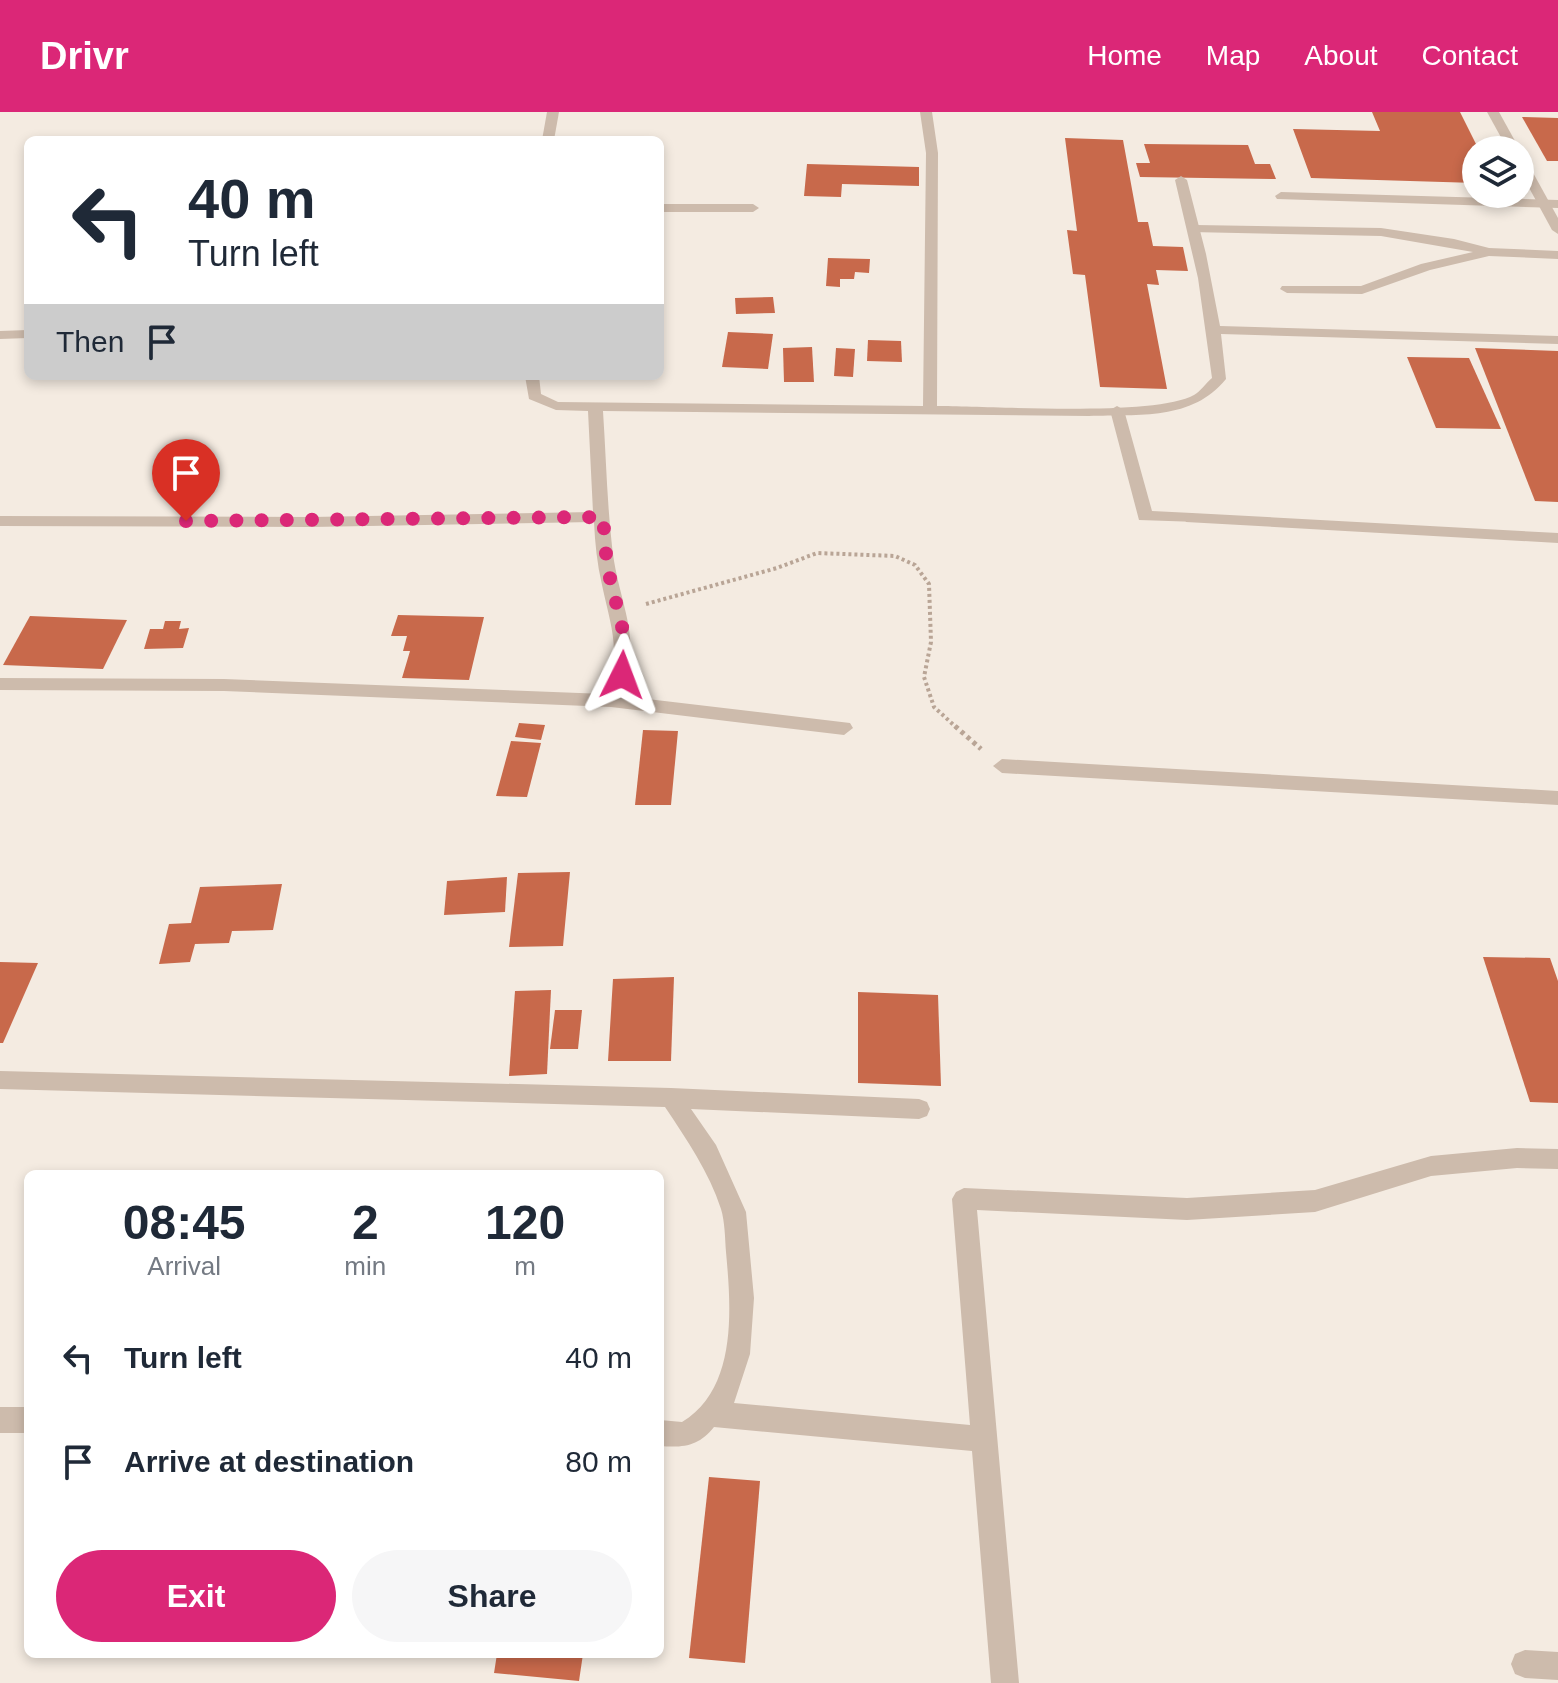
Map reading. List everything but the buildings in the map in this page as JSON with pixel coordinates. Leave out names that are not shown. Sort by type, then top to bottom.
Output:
[{"type":"street","points":[[549,136],[553,112]]},
{"type":"street","points":[[926,112],[932,153],[930,410]]},
{"type":"street","points":[[1493,112],[1506,136]]},
{"type":"street","points":[[532,380],[534,396],[556,406],[930,410],[1168,408],[1200,398],[1219,379],[1215,330],[1196,229],[1181,180]]},
{"type":"street","points":[[1534,180],[1551,204],[1558,230]]},
{"type":"street","points":[[1281,196],[1551,204]]},
{"type":"street","points":[[664,208],[753,208]]},
{"type":"street","points":[[1196,229],[1407,234],[1454,241],[1489,252],[1558,255]]},
{"type":"street","points":[[1287,289],[1362,290],[1426,267],[1489,252]]},
{"type":"street","points":[[1215,330],[1558,340]]},
{"type":"street","points":[[0,335],[24,334]]},
{"type":"street","points":[[595,407],[607,566],[626,643],[622,675],[611,701]]},
{"type":"street","points":[[1117,410],[1145,516],[1558,538]]},
{"type":"street","points":[[0,521],[311,522],[603,517]]},
{"type":"street","points":[[0,684],[224,685],[611,701],[844,728]]},
{"type":"street","points":[[1002,766],[1558,798]]},
{"type":"street","points":[[0,1080],[671,1098],[919,1109]]},
{"type":"street","points":[[664,1433],[685,1435],[710,1414],[724,1396],[738,1354],[742,1298],[734,1212],[708,1152],[671,1098]]},
{"type":"street","points":[[1005,1683],[964,1199],[1187,1209],[1315,1201],[1431,1166],[1517,1158],[1558,1159]]},
{"type":"street","points":[[710,1414],[986,1439]]},
{"type":"street","points":[[0,1420],[24,1420]]},
{"type":"street","points":[[1525,1664],[1558,1666]]},
{"type":"path","points":[[618,612],[777,568],[817,553],[895,556],[915,565],[929,584],[931,642],[924,677],[934,707],[1002,766]]},
{"type":"route","points":[[186,521],[603,517],[607,566],[626,643],[622,675]]}]
